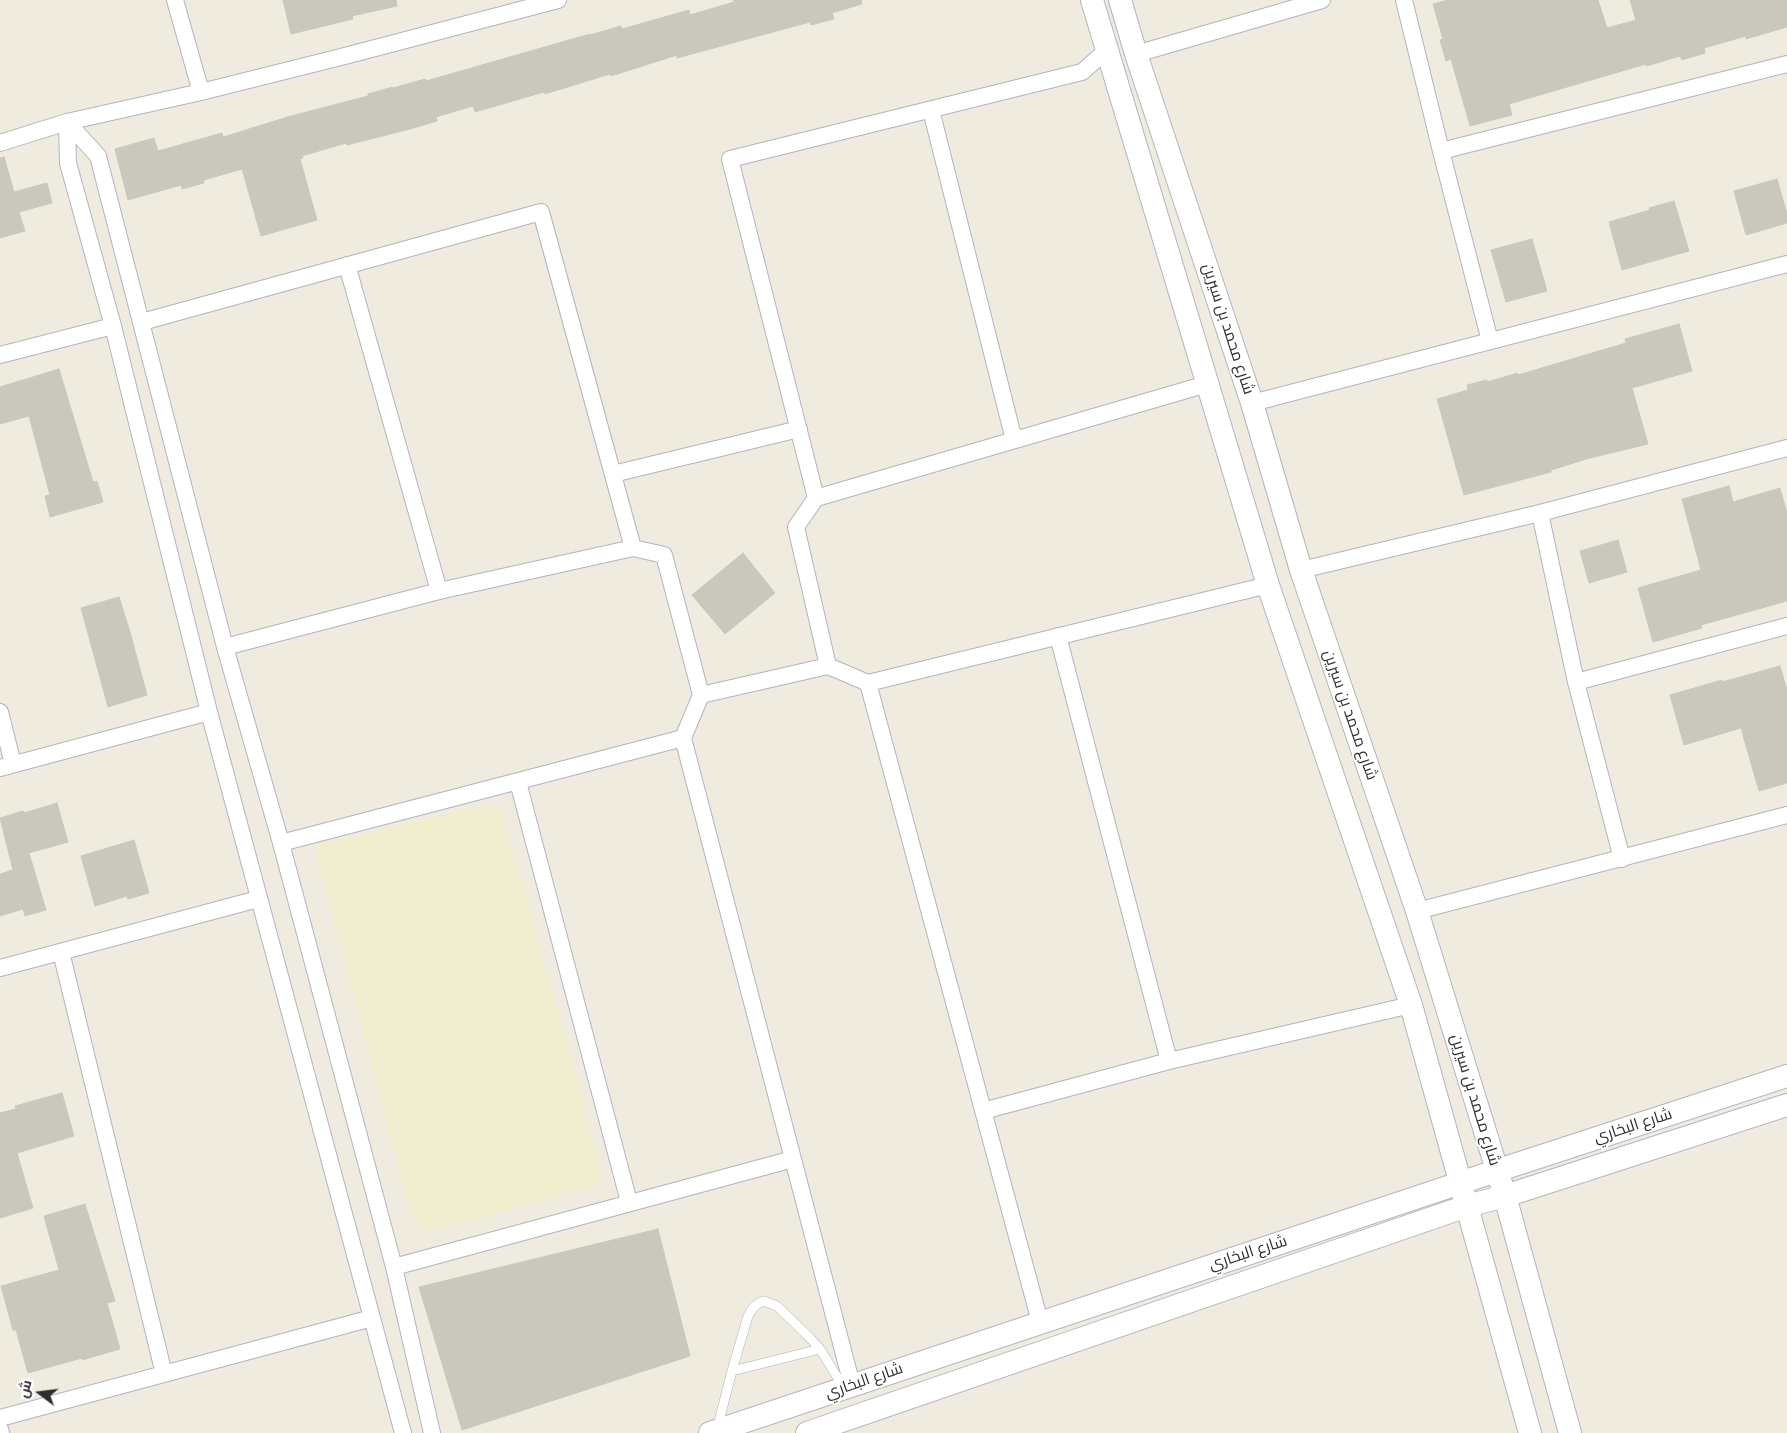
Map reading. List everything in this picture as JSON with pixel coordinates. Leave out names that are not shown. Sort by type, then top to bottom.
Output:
[{"type":"street","points":[[175,0],[201,92]]},
{"type":"street","points":[[0,143],[67,122],[341,58],[558,0]]},
{"type":"street","points":[[1092,0],[1268,585],[1411,1005],[1530,1433]]},
{"type":"street","name":"شارع محمد بن سيرين","points":[[1120,0],[1136,54],[1252,403],[1301,570],[1417,911],[1505,1196],[1570,1433]]},
{"type":"street","points":[[1136,54],[1322,0]]},
{"type":"street","points":[[1404,0],[1440,151],[1490,341]]},
{"type":"street","points":[[816,498],[730,160],[1082,72],[1107,50]]},
{"type":"street","points":[[1440,151],[1787,64]]},
{"type":"street","points":[[931,110],[1014,440]]},
{"type":"street","points":[[67,122],[98,156],[225,648],[281,843],[394,1267],[432,1433]]},
{"type":"street","points":[[67,122],[68,163],[113,326],[209,712],[258,898],[403,1433]]},
{"type":"street","points":[[142,322],[542,212],[633,548]]},
{"type":"street","points":[[1252,403],[1787,264]]},
{"type":"street","points":[[347,265],[439,591]]},
{"type":"street","points":[[0,355],[113,326]]},
{"type":"street","points":[[828,666],[796,527],[816,498],[1207,384]]},
{"type":"street","points":[[613,474],[799,429]]},
{"type":"street","points":[[1301,570],[1540,514],[1787,448]]},
{"type":"street","points":[[1540,514],[1576,682],[1622,859]]},
{"type":"street","points":[[225,648],[439,591],[633,548],[664,555],[701,695],[683,738],[793,1159],[848,1387]]},
{"type":"street","points":[[701,695],[828,666],[868,683],[1268,585]]},
{"type":"street","points":[[1576,682],[1787,626]]},
{"type":"street","points":[[1058,636],[1169,1061]]},
{"type":"street","points":[[868,683],[1040,1322]]},
{"type":"street","points":[[0,712],[7,766],[209,712]]},
{"type":"street","points":[[281,843],[683,738]]},
{"type":"street","points":[[518,782],[629,1202]]},
{"type":"street","points":[[1417,911],[1787,815]]},
{"type":"street","points":[[0,968],[258,898]]},
{"type":"street","points":[[61,952],[164,1374]]},
{"type":"street","points":[[983,1111],[1169,1061],[1411,1005]]},
{"type":"street","name":"شارع البخاري","points":[[713,1432],[1040,1322],[1787,1076]]},
{"type":"street","name":"شارع البخاري","points":[[807,1433],[1468,1206],[1505,1196],[1787,1105]]},
{"type":"street","points":[[394,1267],[793,1159]]},
{"type":"street","points":[[0,1418],[372,1318]]},
{"type":"street","points":[[0,1429],[1,1433]]},
{"type":"lane","points":[[713,1432],[748,1316],[753,1308],[764,1301],[777,1306],[820,1349],[848,1387]]},
{"type":"lane","points":[[732,1371],[820,1349]]},
{"type":"shaded area","points":[[489,804],[501,809],[603,1177],[596,1186],[423,1232],[411,1216],[314,846]]},
{"type":"building","points":[[283,0],[396,0],[397,6],[352,16],[353,19],[291,34]]},
{"type":"building","points":[[733,0],[861,0],[862,4],[832,13],[834,19],[811,25],[810,22],[677,58],[677,55],[611,76],[610,74],[545,94],[544,92],[475,112],[473,106],[436,117],[437,121],[410,129],[347,145],[346,143],[302,156],[303,158],[300,159],[317,220],[261,236],[242,169],[204,180],[204,183],[182,189],[181,185],[128,200],[115,149],[154,138],[158,151],[222,133],[223,137],[291,116],[368,96],[368,94],[425,79],[426,81],[590,34],[621,26],[622,29],[689,10],[690,15],[734,2]]},
{"type":"building","points":[[1448,0],[1598,0],[1607,28],[1636,20],[1630,0],[1787,0],[1787,27],[1746,39],[1746,36],[1704,48],[1705,53],[1682,60],[1680,56],[1647,66],[1646,64],[1509,104],[1512,115],[1470,126],[1451,59],[1446,61],[1440,40],[1443,39],[1433,4]]},
{"type":"building","points":[[4,157],[14,192],[47,183],[52,203],[19,212],[25,231],[0,238],[0,158]]},
{"type":"building","points":[[1777,179],[1787,214],[1787,223],[1746,235],[1734,191]]},
{"type":"building","points":[[1674,201],[1689,251],[1622,270],[1609,222]]},
{"type":"building","points":[[1532,239],[1547,291],[1506,302],[1491,250]]},
{"type":"building","points":[[1679,324],[1692,371],[1632,388],[1648,444],[1590,458],[1551,470],[1551,472],[1464,495],[1437,399],[1468,390],[1467,385],[1487,380],[1487,382],[1518,373],[1518,375],[1626,343],[1625,339]]},
{"type":"building","points":[[59,369],[93,482],[97,481],[103,502],[50,517],[45,496],[50,495],[29,416],[0,424],[0,387]]},
{"type":"building","points":[[1729,486],[1733,502],[1780,488],[1787,513],[1787,601],[1701,625],[1702,628],[1653,642],[1638,588],[1701,570],[1682,499]]},
{"type":"building","points":[[1618,540],[1627,572],[1589,583],[1580,551]]},
{"type":"building","points":[[743,553],[775,593],[725,634],[692,595]]},
{"type":"building","points":[[119,597],[147,695],[108,707],[81,608]]},
{"type":"building","points":[[1780,666],[1787,690],[1787,783],[1759,791],[1741,728],[1684,745],[1670,695]]},
{"type":"building","points":[[57,803],[68,842],[29,853],[46,910],[25,916],[23,909],[0,916],[0,874],[13,870],[0,818]]},
{"type":"building","points":[[134,840],[149,893],[128,899],[127,896],[95,906],[81,856]]},
{"type":"building","points":[[62,1093],[74,1136],[17,1153],[33,1208],[0,1218],[0,1113],[16,1109],[15,1106]]},
{"type":"building","points":[[85,1204],[115,1301],[107,1303],[120,1349],[28,1373],[16,1330],[13,1330],[1,1286],[59,1270],[44,1216]]},
{"type":"building","points":[[658,1229],[690,1356],[462,1430],[419,1287]]}]
